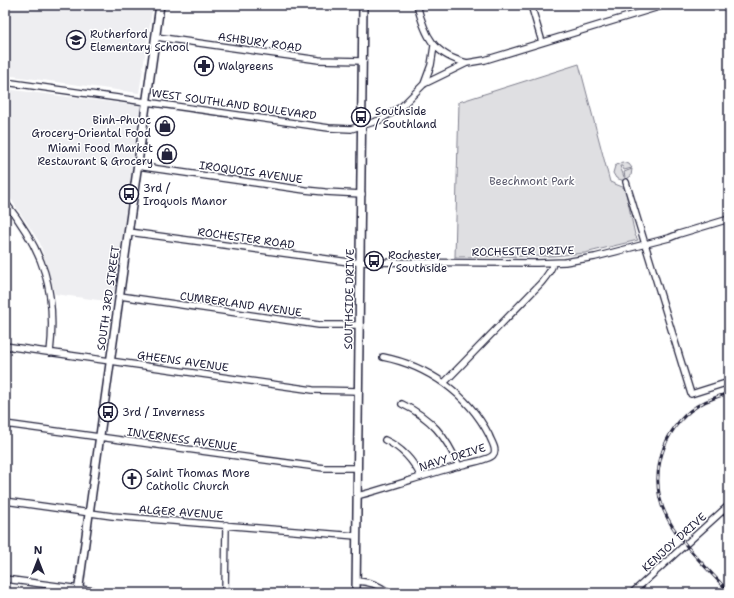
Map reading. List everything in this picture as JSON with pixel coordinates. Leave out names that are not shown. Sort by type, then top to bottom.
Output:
[{"type":"street","name":"SOUTH 3RD STREET","points":[[79,591],[160,5]]},
{"type":"street","name":"SOUTHSIDE DRIVE","points":[[356,593],[362,194],[361,126],[363,5]]},
{"type":"street","points":[[417,5],[424,28],[434,46],[451,58],[467,63],[485,60],[665,5]]},
{"type":"street","points":[[531,5],[542,42]]},
{"type":"street","name":"ASHBURY ROAD","points":[[156,37],[320,60],[363,61]]},
{"type":"street","points":[[424,84],[431,65],[434,46]]},
{"type":"street","name":"WEST SOUTHLAND BOULEVARD","points":[[5,82],[330,128],[351,129],[380,120],[391,114],[410,100],[424,84],[467,63]]},
{"type":"street","name":"IROQUOIS AVENUE","points":[[137,166],[305,190],[362,194]]},
{"type":"street","points":[[626,182],[691,394],[729,382]]},
{"type":"street","points":[[5,202],[30,238],[41,260],[47,278],[53,316],[50,353]]},
{"type":"street","name":"ROCHESTER DRIVE","points":[[360,261],[553,263],[602,256],[669,238],[729,219]]},
{"type":"street","name":"ROCHESTER ROAD","points":[[128,232],[349,262],[360,261]]},
{"type":"street","points":[[444,383],[542,282],[553,263]]},
{"type":"street","name":"CUMBERLAND AVENUE","points":[[120,296],[319,325],[360,325]]},
{"type":"street","name":"GHEENS AVENUE","points":[[5,346],[313,390],[359,391]]},
{"type":"street","name":"NAVY DRIVE","points":[[357,496],[483,460],[493,456],[494,454],[494,447],[476,415],[460,397],[444,383],[430,374],[407,364],[383,357]]},
{"type":"street","points":[[402,404],[424,418],[442,435],[451,448],[459,466]]},
{"type":"street","name":"INVERNESS AVENUE","points":[[5,424],[324,468],[358,468]]},
{"type":"street","points":[[385,440],[404,452],[415,466],[421,477]]},
{"type":"street","name":"ALGER AVENUE","points":[[5,501],[89,514],[356,536]]},
{"type":"street","name":"KENJOY DRIVE","points":[[632,593],[729,505]]},
{"type":"street","points":[[225,593],[226,525]]},
{"type":"street","points":[[5,579],[79,591],[110,593]]},
{"type":"street","points":[[356,581],[366,581],[375,584],[389,593]]},
{"type":"shaded area","name":"Rutherford Elementary School","points":[[5,5],[153,5],[139,93],[5,75]]},
{"type":"shaded area","points":[[5,89],[141,106],[113,302],[55,294],[40,243],[5,190]]},
{"type":"green space","name":"Beechmont Park","points":[[579,64],[610,182],[625,188],[635,235],[638,240],[585,253],[553,256],[455,257],[459,102]]},
{"type":"green space","points":[[622,162],[629,164],[632,168],[624,170],[622,166],[620,166],[624,177],[624,172],[632,169],[631,176],[624,181],[616,178],[613,173],[615,166]]},
{"type":"railway","points":[[729,393],[703,402],[690,411],[679,422],[664,447],[658,476],[662,505],[674,529],[696,557],[729,592]]},
{"type":"place","name":"Rutherford Elementary School","points":[[76,40]]},
{"type":"place","name":"Walgreens","points":[[204,66]]},
{"type":"place","name":"Southside / Southland","points":[[361,117]]},
{"type":"place","name":"Binh-Phuoc Grocery-Oriental Food","points":[[165,126]]},
{"type":"place","name":"Miami Food Market Restaurant & Grocery","points":[[167,154]]},
{"type":"place","name":"3rd / Iroquois Manor","points":[[129,194]]},
{"type":"place","name":"Rochester / Southside","points":[[374,261]]},
{"type":"place","name":"3rd / Inverness","points":[[108,412]]},
{"type":"place","name":"Saint Thomas More Catholic Church","points":[[132,479]]}]
